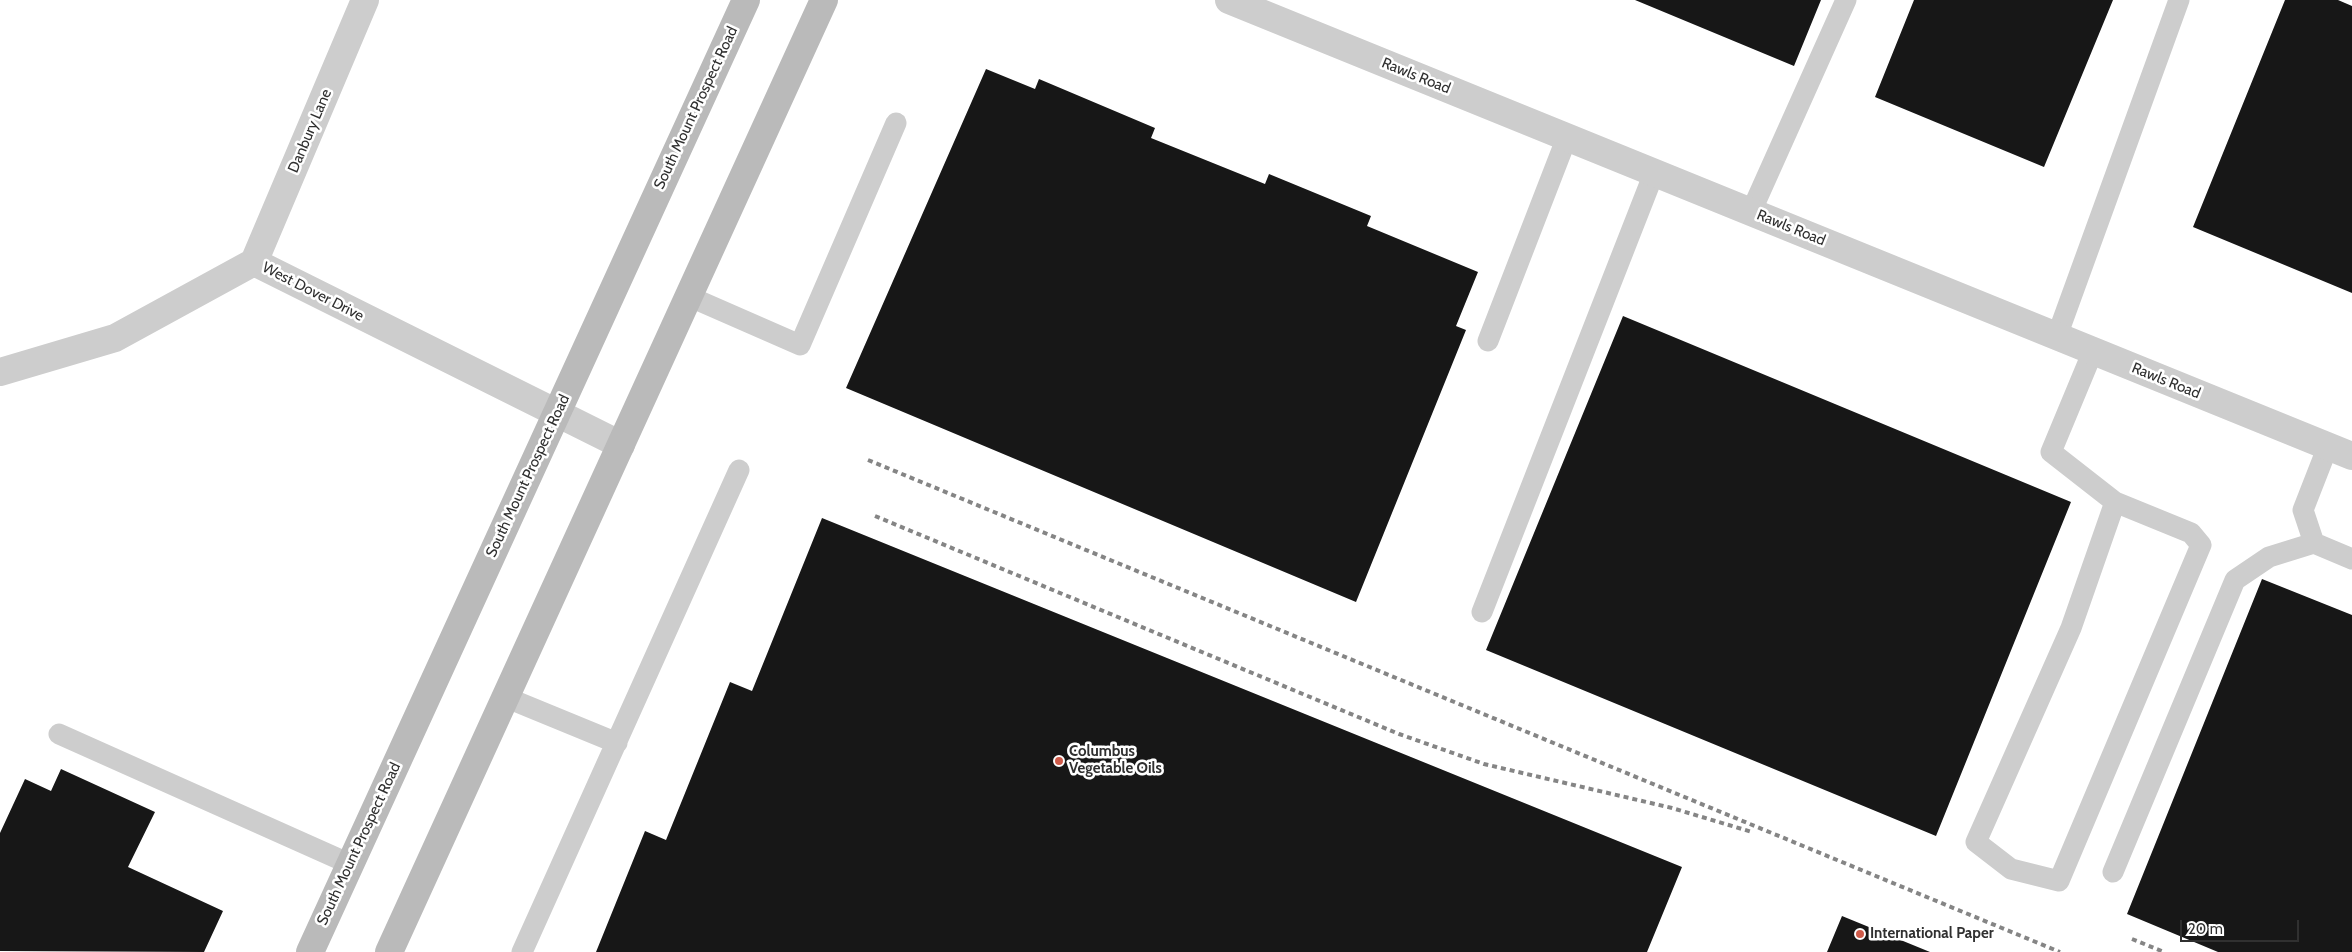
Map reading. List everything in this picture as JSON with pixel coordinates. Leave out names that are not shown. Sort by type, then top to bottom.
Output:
[{"type":"main road","name":"South Mount Prospect Road","points":[[310,952],[746,0]]},
{"type":"main road","points":[[389,952],[824,0]]},
{"type":"street","name":"Danbury Lane","points":[[254,262],[365,0]]},
{"type":"street","name":"Rawls Road","points":[[1230,0],[2340,451]]},
{"type":"street","name":"West Dover Drive","points":[[0,372],[115,338],[254,262],[620,445]]},
{"type":"lane","points":[[1751,212],[1846,0]]},
{"type":"lane","points":[[2057,336],[2180,0]]},
{"type":"lane","points":[[688,296],[800,345],[896,123]]},
{"type":"lane","points":[[1488,341],[1566,137]]},
{"type":"lane","points":[[1482,612],[1654,173]]},
{"type":"lane","points":[[2094,351],[2052,452],[2115,502],[2191,533],[2201,545],[2059,881],[2011,869],[1976,842],[2072,628],[2115,502]]},
{"type":"lane","points":[[2314,543],[2303,510],[2340,451]]},
{"type":"lane","points":[[522,952],[739,470]]},
{"type":"lane","points":[[2113,872],[2236,580],[2269,557],[2314,543],[2352,559]]},
{"type":"lane","points":[[505,697],[617,743]]},
{"type":"lane","points":[[58,734],[350,864]]},
{"type":"building","points":[[1635,0],[1821,0],[1794,66]]},
{"type":"building","points":[[1914,0],[2113,0],[2044,167],[1875,97]]},
{"type":"building","points":[[2285,0],[2338,0],[2352,6],[2352,293],[2193,227]]},
{"type":"building","points":[[986,69],[1035,89],[1039,79],[1155,128],[1151,138],[1265,184],[1269,174],[1371,216],[1367,226],[1478,272],[1456,326],[1466,330],[1356,602],[846,388]]},
{"type":"building","points":[[1623,316],[2071,502],[1936,836],[1486,650]]},
{"type":"building","name":"Columbus Vegetable Oils","points":[[822,518],[1682,867],[1647,952],[596,952],[645,831],[666,840],[730,682],[752,691]]},
{"type":"building","points":[[2262,579],[2352,615],[2352,952],[2218,952],[2127,914]]},
{"type":"building","points":[[61,769],[155,812],[128,867],[223,911],[204,952],[0,951],[0,833],[25,779],[51,791]]},
{"type":"building","name":"International Paper","points":[[1842,916],[1930,952],[1827,952]]},
{"type":"railway","points":[[868,460],[2060,952]]},
{"type":"railway","points":[[875,516],[1399,734],[1484,764],[1672,808],[1752,832]]},
{"type":"railway","points":[[2132,939],[2164,952]]},
{"type":"place","name":"Columbus Vegetable Oils","points":[[1059,761]]},
{"type":"place","name":"International Paper","points":[[1860,934]]}]
